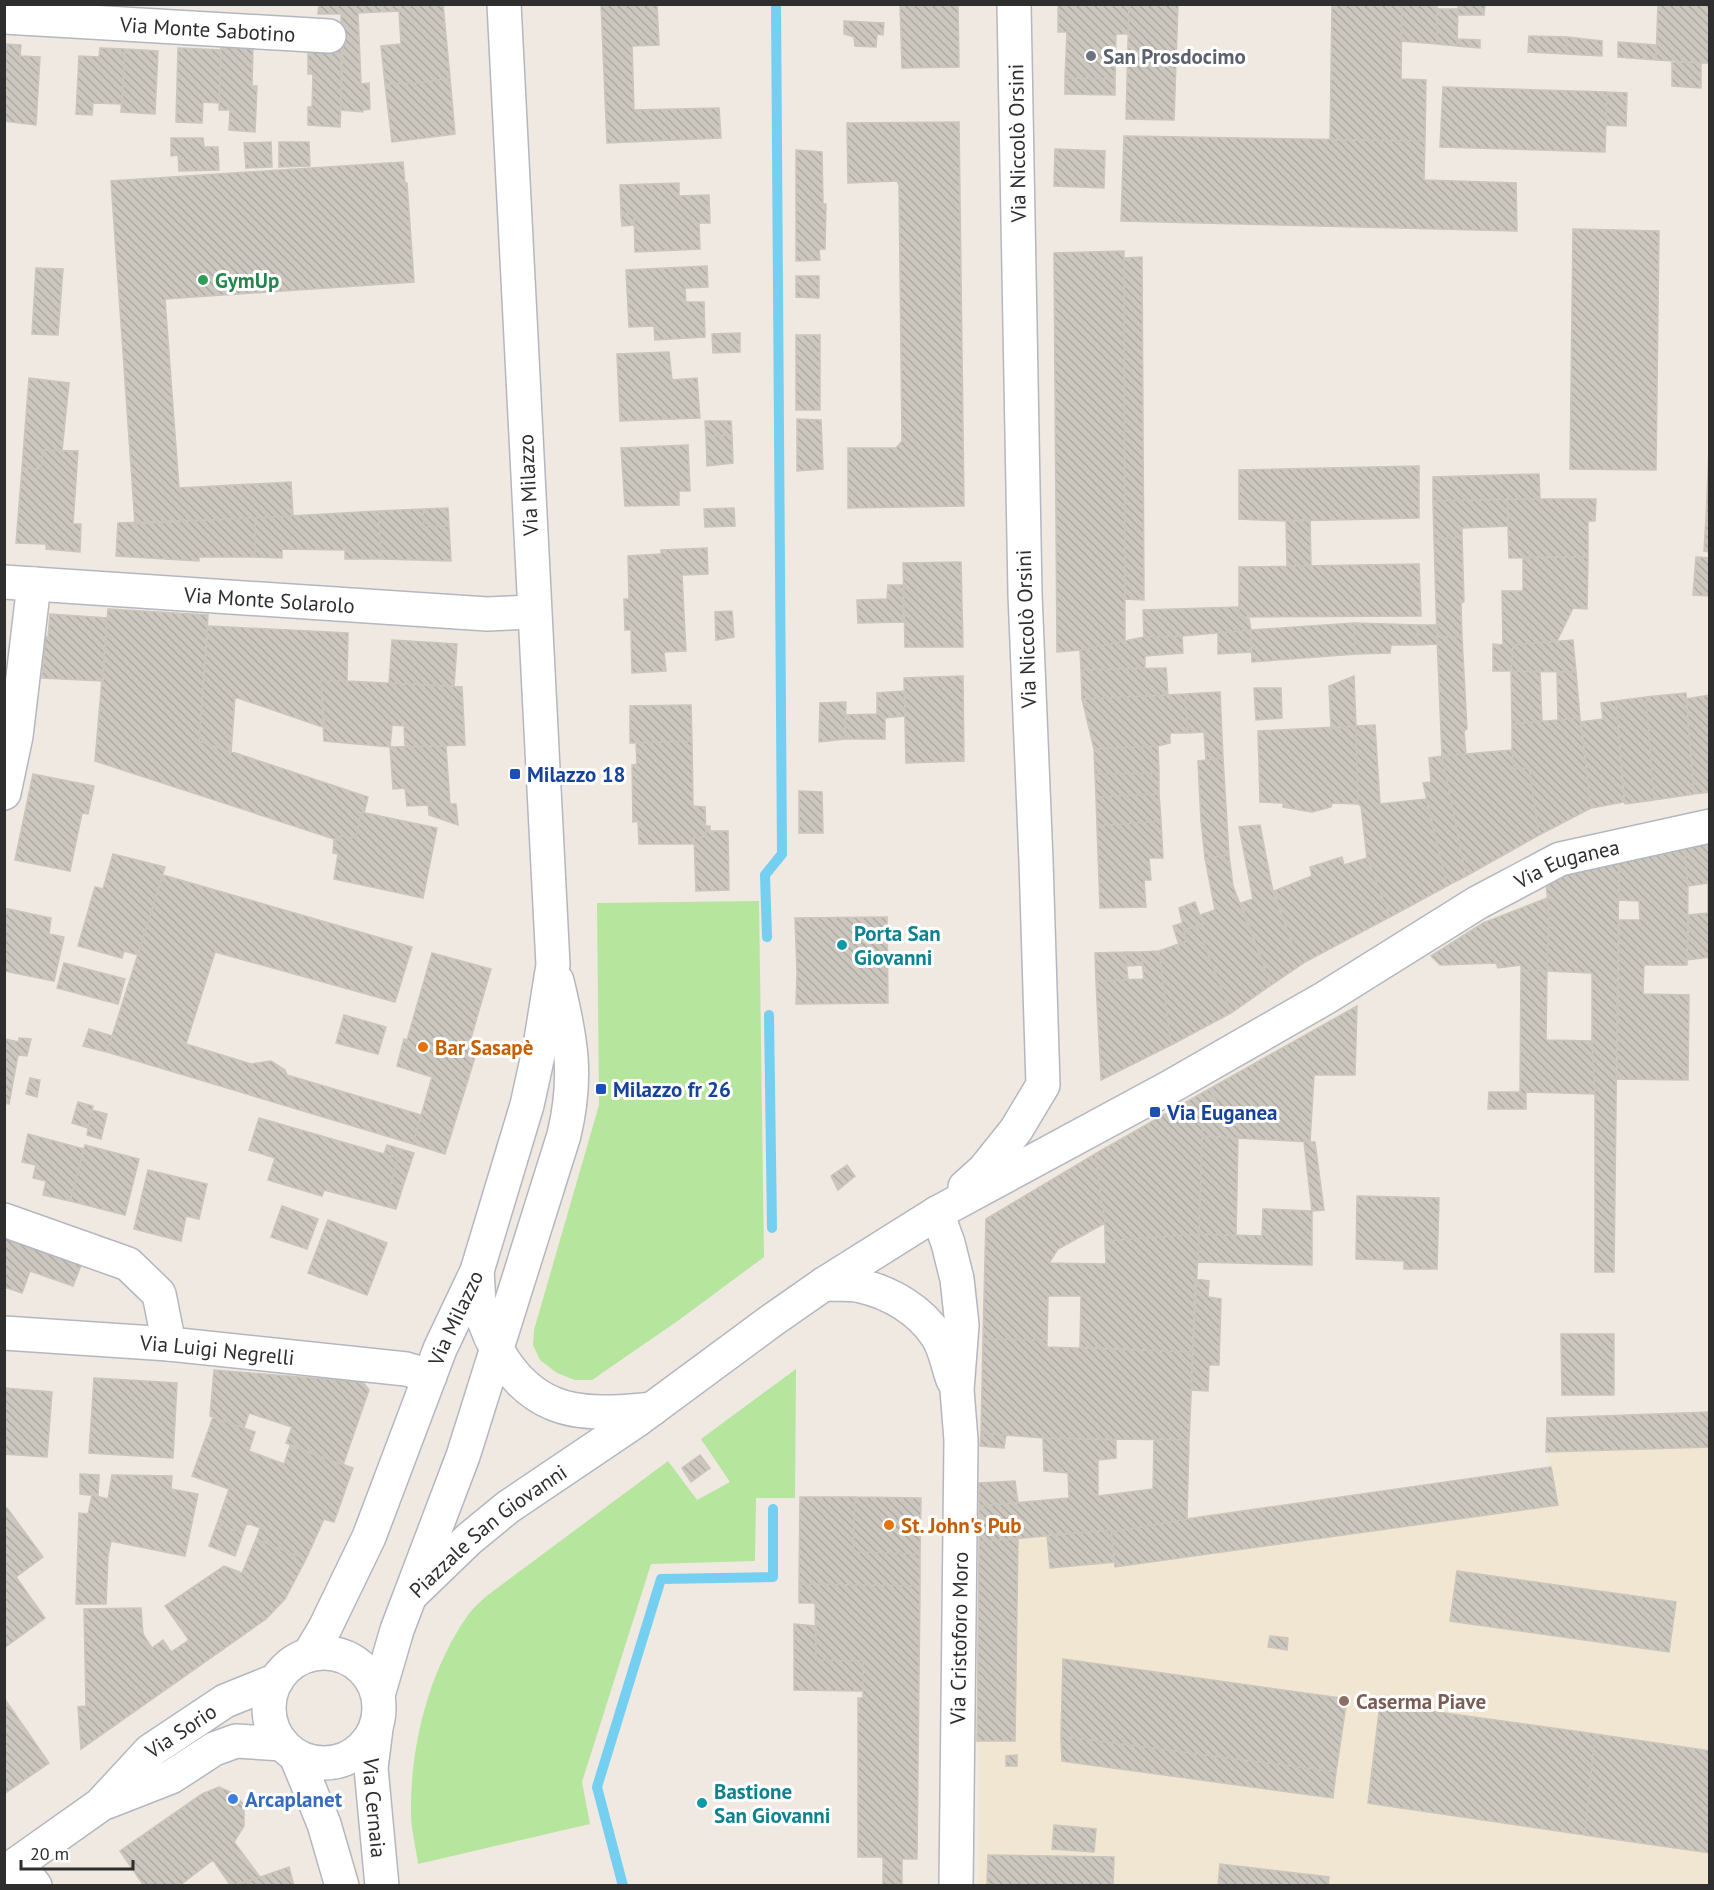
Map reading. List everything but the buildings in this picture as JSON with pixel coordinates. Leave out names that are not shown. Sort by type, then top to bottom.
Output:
[{"type":"street","name":"Via Milazzo","points":[[412,1594],[463,1456],[564,1135],[571,1105],[573,1068],[569,1030],[553,964],[504,4]]},
{"type":"street","name":"Via Niccolò Orsini","points":[[937,1213],[984,1170],[1016,1130],[1043,1085],[1027,675],[1014,4]]},
{"type":"street","name":"Via Monte Sabotino","points":[[4,17],[87,14],[328,36]]},
{"type":"street","name":"Via Monte Solarolo","points":[[19,583],[487,614],[534,612]]},
{"type":"street","points":[[4,793],[16,736],[19,583]]},
{"type":"street","name":"Via Euganea","points":[[937,1213],[1170,1087],[1325,998],[1476,903],[1560,859],[1710,826]]},
{"type":"street","name":"Via Milazzo","points":[[309,1655],[325,1629],[369,1538],[440,1348],[477,1271],[527,1105],[540,1046],[553,964]]},
{"type":"street","name":"Piazzale San Giovanni","points":[[376,1728],[380,1706],[378,1695],[397,1630],[412,1594],[469,1539],[508,1507],[652,1409],[824,1284],[937,1213]]},
{"type":"street","name":"Via Cristoforo Moro","points":[[937,1213],[948,1243],[957,1279],[962,1325],[957,1390],[961,1440],[956,1886]]},
{"type":"street","points":[[4,1220],[128,1264],[159,1294],[169,1344]]},
{"type":"street","points":[[477,1271],[480,1306],[497,1350],[521,1382],[534,1394],[553,1404],[600,1412],[652,1409]]},
{"type":"street","name":"Via Cristoforo Moro","points":[[824,1284],[860,1285],[895,1298],[924,1320],[938,1338],[957,1390]]},
{"type":"street","name":"Via Luigi Negrelli","points":[[4,1333],[169,1344],[406,1368],[430,1376]]},
{"type":"street","points":[[342,1886],[324,1824],[289,1750],[273,1730],[269,1713],[270,1696],[285,1669],[309,1655],[323,1653],[352,1660],[364,1669],[373,1681],[378,1695]]},
{"type":"street","name":"Via Sorio","points":[[19,1874],[100,1805],[150,1751],[225,1701],[277,1680]]},
{"type":"street","points":[[289,1750],[314,1762],[333,1762],[351,1756],[366,1744],[376,1728]]},
{"type":"street","name":"Via Cernaia","points":[[376,1728],[371,1768],[382,1886]]},
{"type":"street","name":"Via Sorio","points":[[100,1805],[171,1778],[214,1749],[236,1741],[289,1750]]},
{"type":"shaded area","name":"Caserma Piave","points":[[1709,1412],[1709,1885],[978,1886],[979,1546],[1549,1467],[1546,1418]]},
{"type":"green space","points":[[759,901],[764,1257],[679,1320],[592,1380],[575,1380],[557,1373],[540,1360],[533,1345],[534,1330],[599,1105],[597,903]]},
{"type":"green space","points":[[796,1369],[795,1498],[756,1498],[755,1561],[651,1564],[582,1782],[590,1824],[418,1864],[411,1814],[418,1736],[424,1710],[442,1660],[468,1615],[488,1595],[668,1461],[697,1500],[730,1482],[701,1439]]},
{"type":"waterway","points":[[767,937],[765,875],[782,854],[776,4]]},
{"type":"waterway","points":[[769,1015],[772,1228]]},
{"type":"waterway","points":[[623,1886],[597,1787],[661,1579],[773,1577],[773,1509]]},
{"type":"place","name":"San Prosdocimo","points":[[1091,56]]},
{"type":"place","name":"GymUp","points":[[203,280]]},
{"type":"place","name":"Milazzo 18","points":[[515,774]]},
{"type":"place","name":"Porta San Giovanni","points":[[842,945]]},
{"type":"place","name":"Bar Sasapè","points":[[423,1047]]},
{"type":"place","name":"Milazzo fr 26","points":[[601,1089]]},
{"type":"place","name":"Via Euganea","points":[[1155,1112]]},
{"type":"place","name":"St. John's Pub","points":[[889,1525]]},
{"type":"place","name":"Caserma Piave","points":[[1344,1701]]},
{"type":"place","name":"Arcaplanet","points":[[233,1799]]},
{"type":"place","name":"Bastione San Giovanni","points":[[702,1803]]}]
